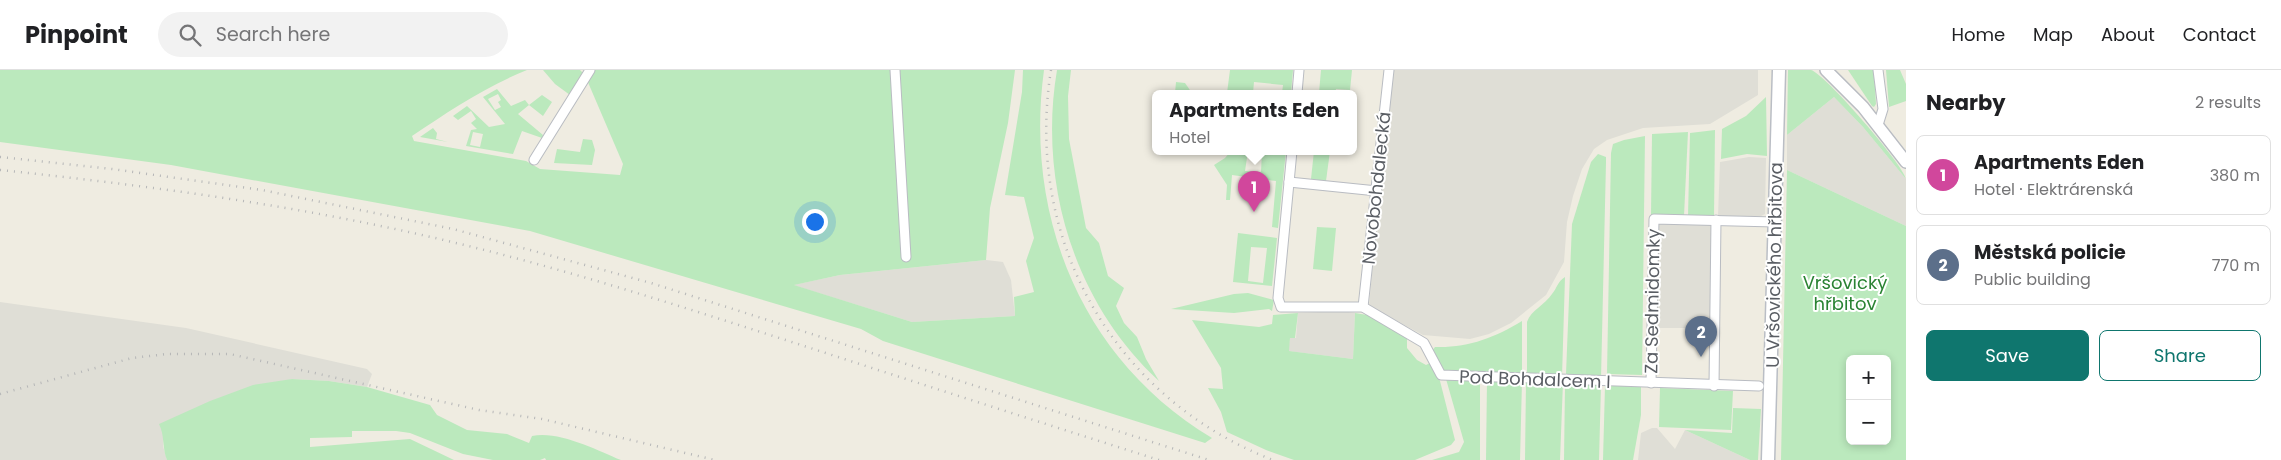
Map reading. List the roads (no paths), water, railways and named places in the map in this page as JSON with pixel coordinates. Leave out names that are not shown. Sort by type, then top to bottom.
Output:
[{"type":"main road","name":"U Vršovického hřbitova","points":[[1768,460],[1779,70]]},
{"type":"street","points":[[534,160],[590,70]]},
{"type":"street","points":[[896,70],[906,257]]},
{"type":"street","points":[[1297,90],[1299,70]]},
{"type":"street","name":"Novobohdalecká","points":[[1363,307],[1389,70]]},
{"type":"street","points":[[1826,70],[1878,125],[1906,162]]},
{"type":"street","points":[[1878,70],[1883,109],[1878,125]]},
{"type":"street","points":[[1292,155],[1289,182],[1377,191]]},
{"type":"street","name":"Pod Bohdalcem I","points":[[1289,182],[1278,298],[1281,306],[1363,307],[1424,343],[1441,375],[1714,386],[1759,386]]},
{"type":"street","name":"Za Sedmidomky","points":[[1651,383],[1654,219],[1774,222]]},
{"type":"street","points":[[1714,386],[1716,220]]},
{"type":"railway","points":[[1051,70],[1046,133],[1052,194],[1067,251],[1092,305],[1125,354],[1167,397],[1216,432],[1273,460]]},
{"type":"railway","points":[[0,157],[112,169],[262,190],[453,229],[651,283],[1209,460]]},
{"type":"railway","points":[[0,170],[227,198],[396,229],[496,253],[669,303],[1159,460]]},
{"type":"railway","points":[[0,394],[132,358],[167,354],[230,354],[479,410],[542,419],[715,460]]},
{"type":"place","name":"Apartments Eden","points":[[1254,212]]},
{"type":"place","name":"Městská policie","points":[[1701,357]]},
{"type":"park label","name":"Vršovický hřbitov","points":[[1845,292]]}]
